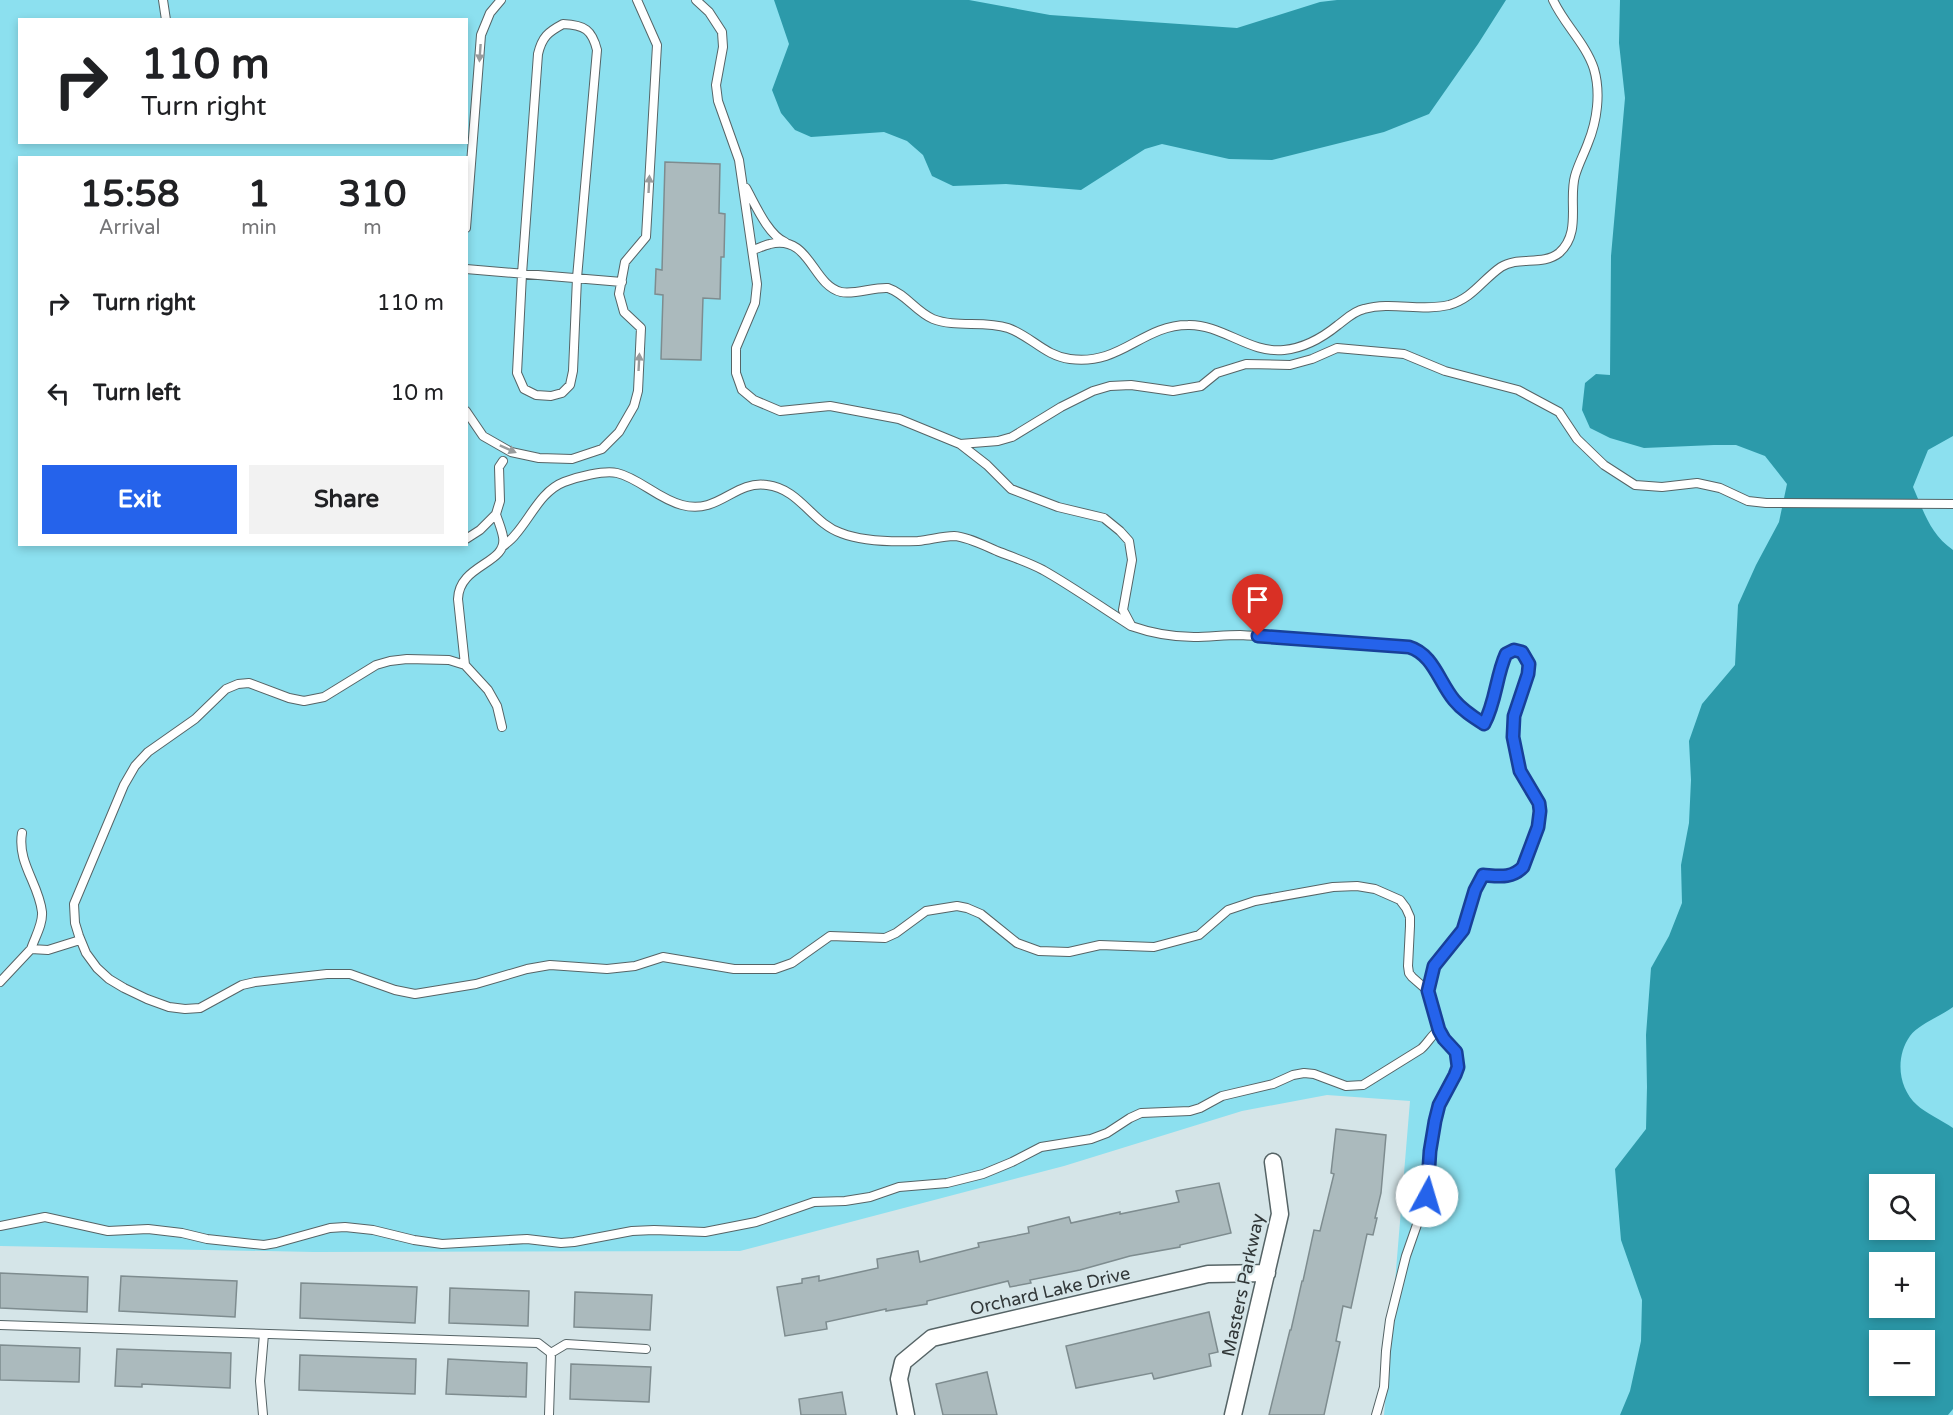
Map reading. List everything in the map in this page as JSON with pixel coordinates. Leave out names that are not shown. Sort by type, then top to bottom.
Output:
[{"type":"street","name":"Masters Parkway","points":[[1233,1415],[1280,1214],[1273,1162]]},
{"type":"street","name":"Orchard Lake Drive","points":[[906,1415],[899,1379],[903,1362],[932,1338],[1208,1274],[1267,1274]]},
{"type":"lane","points":[[163,0],[166,18]]},
{"type":"lane","points":[[468,204],[482,35],[490,13],[501,0]]},
{"type":"lane","points":[[468,414],[483,436],[511,452],[539,458],[572,459],[602,449],[620,432],[634,406],[638,391],[641,328],[624,312],[619,294],[625,262],[646,237],[657,45],[637,0]]},
{"type":"lane","points":[[696,0],[709,12],[722,32],[723,47],[716,85],[718,101],[739,160],[746,188],[778,240],[794,246],[810,259],[825,282],[840,292],[888,288],[895,290],[927,316],[937,320],[1000,326],[1018,332],[1050,354],[1068,359],[1094,360],[1105,357],[1164,328],[1192,324],[1262,350],[1285,350],[1308,345],[1360,310],[1382,305],[1436,308],[1467,297],[1500,268],[1514,262],[1548,258],[1558,254],[1570,238],[1574,217],[1575,177],[1594,127],[1597,97],[1594,69],[1562,19],[1553,0]]},
{"type":"lane","points":[[563,24],[574,25],[586,28],[594,37],[597,50],[577,278],[573,371],[570,385],[562,393],[551,396],[536,395],[524,389],[517,374],[522,274],[538,54],[549,31],[563,24]]},
{"type":"lane","points":[[739,160],[757,284],[755,303],[736,348],[736,373],[742,390],[754,400],[780,411],[830,406],[899,419],[960,444],[987,465],[1011,489],[1058,507],[1104,518],[1129,542],[1132,560],[1123,610],[1131,626]]},
{"type":"lane","points":[[753,250],[771,243],[794,246]]},
{"type":"lane","points":[[468,269],[622,282]]},
{"type":"lane","points":[[960,444],[998,441],[1012,437],[1060,407],[1093,391],[1110,386],[1131,385],[1173,391],[1201,386],[1217,374],[1246,364],[1290,365],[1312,359],[1337,348],[1404,354],[1445,371],[1518,390],[1559,412],[1577,439],[1604,465],[1635,485],[1662,487],[1697,483],[1720,488],[1748,501],[1767,503],[1950,504]]},
{"type":"lane","points":[[468,537],[480,530],[496,514],[501,501],[499,467],[503,461]]},
{"type":"lane","points":[[465,665],[458,590],[462,582],[515,536],[554,486],[573,479],[606,472],[617,473],[629,478],[668,500],[682,505],[702,507],[714,504],[744,487],[756,484],[769,485],[794,494],[826,526],[842,534],[869,539],[918,541],[954,536],[972,540],[1041,569],[1131,626],[1145,631],[1172,636],[1281,637],[1409,647],[1419,650],[1433,665],[1455,701],[1484,724],[1490,714],[1496,680],[1506,654],[1514,650],[1522,652],[1529,664],[1528,674],[1514,716],[1513,737],[1520,771],[1539,803],[1540,819],[1523,867],[1517,873],[1507,876],[1483,875],[1475,890],[1463,930],[1434,966],[1428,991],[1439,1030],[1456,1052],[1458,1067],[1439,1105],[1435,1121],[1427,1196],[1406,1256],[1390,1320],[1384,1387],[1376,1415]]},
{"type":"lane","points":[[496,514],[504,537],[502,547]]},
{"type":"lane","points":[[502,727],[497,706],[488,690],[465,665],[449,660],[406,658],[390,661],[366,671],[324,697],[304,701],[289,698],[249,683],[238,684],[226,690],[195,719],[148,752],[135,766],[124,785],[74,904],[75,923],[86,953],[109,979],[147,999],[169,1007],[185,1009],[200,1008],[242,986],[255,982],[327,974],[350,975],[415,994],[476,984],[527,969],[562,965],[607,969],[635,966],[663,957],[734,969],[775,969],[792,963],[830,936],[885,938],[896,933],[926,911],[957,906],[981,914],[1017,943],[1040,951],[1069,952],[1100,945],[1154,947],[1199,935],[1228,910],[1256,901],[1333,887],[1357,886],[1375,889],[1390,895],[1400,900],[1406,908],[1410,917],[1409,973],[1428,991]]},
{"type":"lane","points":[[0,982],[31,949],[42,912],[22,853],[20,842],[22,833]]},
{"type":"lane","points":[[31,949],[48,950],[80,940]]},
{"type":"lane","points":[[0,1226],[45,1217],[108,1232],[148,1229],[207,1239],[264,1245],[330,1228],[345,1227],[372,1230],[430,1243],[450,1244],[527,1239],[568,1243],[643,1231],[705,1232],[771,1217],[814,1202],[870,1197],[899,1187],[947,1183],[983,1174],[1041,1147],[1091,1139],[1107,1133],[1141,1113],[1190,1111],[1222,1096],[1273,1084],[1293,1075],[1314,1074],[1346,1086],[1363,1085],[1421,1049],[1439,1030]]},
{"type":"lane","points":[[0,1325],[538,1343],[551,1353]]},
{"type":"lane","points":[[263,1415],[260,1381],[264,1334]]},
{"type":"lane","points":[[551,1353],[566,1344],[646,1349]]},
{"type":"lane","points":[[549,1415],[551,1353]]},
{"type":"shaded area","points":[[0,0],[1953,0],[1953,1415],[1384,1415],[1410,1101],[1327,1095],[1242,1111],[1064,1166],[740,1251],[314,1252],[0,1246]]},
{"type":"shaded area","points":[[774,0],[969,0],[1050,15],[1237,28],[1320,2],[1337,0],[1506,0],[1429,114],[1384,132],[1272,160],[1229,159],[1162,144],[1145,149],[1081,190],[1006,184],[953,186],[932,176],[923,155],[907,141],[884,132],[811,137],[795,130],[781,113],[772,90],[789,44]]},
{"type":"shaded area","points":[[1620,0],[1953,0],[1953,436],[1928,450],[1913,487],[1933,530],[1953,550],[1953,1007],[1924,1024],[1910,1036],[1902,1053],[1901,1063],[1902,1081],[1911,1098],[1924,1111],[1953,1128],[1953,1409],[1948,1415],[1620,1415],[1630,1391],[1641,1341],[1642,1300],[1621,1240],[1615,1169],[1646,1129],[1646,1035],[1651,968],[1669,936],[1682,903],[1681,865],[1689,823],[1691,780],[1689,741],[1702,704],[1735,665],[1738,605],[1779,522],[1787,484],[1765,456],[1736,445],[1644,448],[1610,438],[1590,428],[1582,410],[1585,383],[1596,374],[1610,375],[1611,256],[1625,98],[1619,43]]},
{"type":"building","points":[[665,162],[720,164],[719,213],[725,214],[720,299],[703,298],[701,360],[661,359],[663,295],[655,294],[656,269],[662,270]]},
{"type":"building","points":[[1336,1129],[1386,1135],[1381,1193],[1375,1218],[1377,1218],[1373,1235],[1367,1234],[1351,1308],[1343,1306],[1336,1341],[1340,1342],[1324,1415],[1269,1415],[1314,1230],[1320,1231],[1334,1174],[1331,1173]]},
{"type":"building","points":[[1219,1183],[1231,1233],[1180,1245],[1180,1247],[1130,1256],[1080,1270],[1030,1280],[1031,1283],[1010,1287],[1008,1281],[927,1301],[927,1304],[886,1311],[886,1309],[826,1322],[827,1329],[785,1336],[777,1287],[802,1283],[802,1279],[819,1276],[819,1281],[878,1268],[877,1259],[918,1251],[920,1262],[979,1247],[978,1243],[1029,1233],[1028,1227],[1069,1217],[1071,1223],[1179,1202],[1176,1191]]},
{"type":"building","points":[[0,1273],[88,1277],[87,1312],[0,1308]]},
{"type":"building","points":[[121,1276],[237,1281],[235,1317],[119,1311]]},
{"type":"building","points":[[301,1283],[417,1287],[415,1323],[300,1318]]},
{"type":"building","points":[[450,1288],[529,1291],[528,1326],[449,1323]]},
{"type":"building","points":[[575,1292],[652,1295],[650,1330],[574,1327]]},
{"type":"building","points":[[1209,1312],[1218,1352],[1209,1354],[1211,1366],[1154,1379],[1152,1373],[1076,1388],[1066,1346]]},
{"type":"building","points":[[0,1345],[80,1348],[79,1382],[0,1380]]},
{"type":"building","points":[[117,1349],[231,1353],[230,1388],[142,1384],[142,1387],[115,1386]]},
{"type":"building","points":[[300,1355],[416,1359],[415,1394],[299,1390]]},
{"type":"building","points":[[448,1359],[527,1363],[526,1397],[446,1394]]},
{"type":"building","points":[[571,1364],[651,1367],[649,1402],[570,1399]]},
{"type":"building","points":[[987,1372],[997,1415],[943,1415],[936,1384]]},
{"type":"building","points":[[842,1392],[846,1415],[801,1415],[799,1399]]},
{"type":"route","points":[[1258,636],[1409,647],[1419,650],[1433,665],[1455,701],[1484,724],[1490,714],[1496,680],[1506,654],[1514,650],[1522,652],[1527,657],[1528,674],[1514,716],[1513,737],[1520,771],[1539,803],[1540,819],[1523,867],[1517,873],[1507,876],[1483,875],[1475,890],[1463,930],[1434,966],[1428,991],[1439,1030],[1456,1052],[1458,1067],[1439,1105],[1435,1121],[1427,1196]]}]
